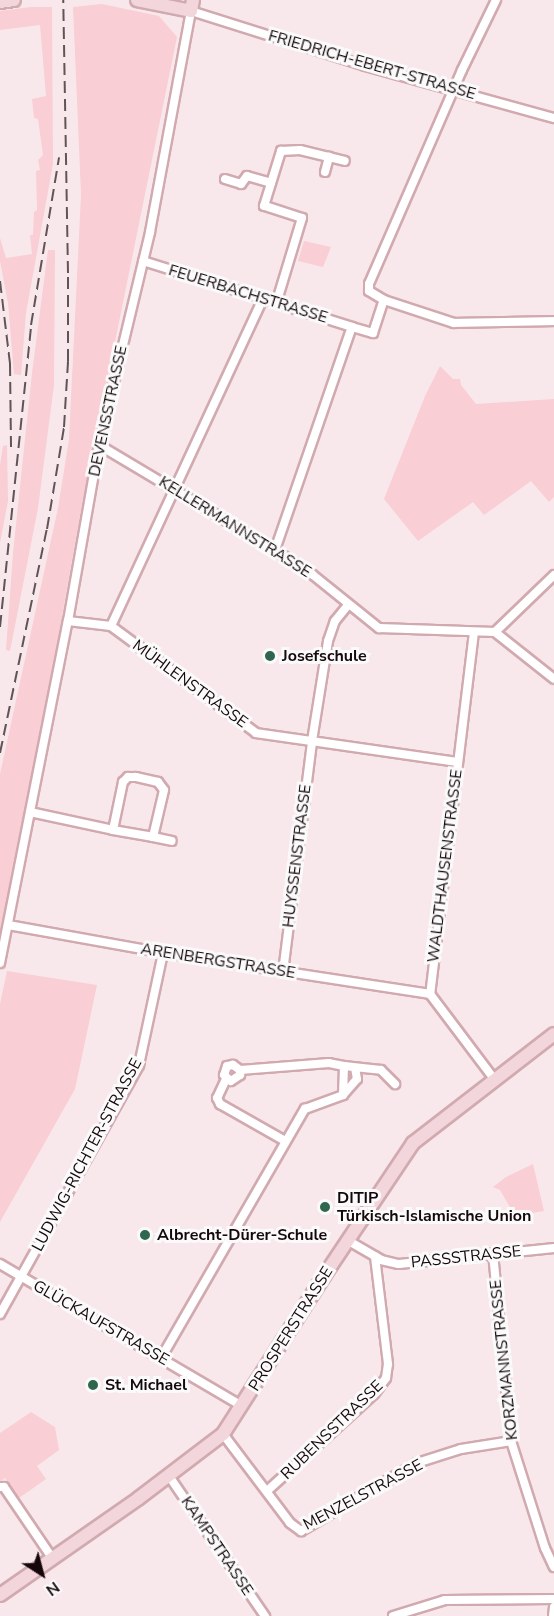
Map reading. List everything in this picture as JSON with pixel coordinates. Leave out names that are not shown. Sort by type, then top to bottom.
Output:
[{"type":"main road","points":[[0,2],[14,0]]},
{"type":"main road","points":[[136,0],[192,6]]},
{"type":"main road","name":"PROSPERSTRASSE","points":[[0,1595],[169,1476],[223,1434],[347,1240],[413,1143],[554,1034]]},
{"type":"street","points":[[496,0],[378,264],[369,291],[384,300],[454,322],[554,321]]},
{"type":"street","name":"FRIEDRICH-EBERT-STRASSE","points":[[192,6],[365,66],[456,89],[554,118]]},
{"type":"street","name":"DEVENSSTRASSE","points":[[0,963],[68,621],[99,446],[143,261],[192,6]]},
{"type":"street","points":[[276,304],[302,218],[264,206],[281,151],[300,150],[345,161]]},
{"type":"street","points":[[325,172],[329,156]]},
{"type":"street","points":[[225,179],[241,184],[247,176],[271,183]]},
{"type":"street","name":"FEUERBACHSTRASSE","points":[[143,261],[352,327]]},
{"type":"street","points":[[111,626],[262,300]]},
{"type":"street","points":[[275,550],[352,327],[373,333],[384,300]]},
{"type":"street","name":"KELLERMANNSTRASSE","points":[[99,446],[275,550],[312,575],[379,628],[495,632]]},
{"type":"street","points":[[554,575],[495,632],[554,679]]},
{"type":"street","name":"HUYSSENSTRASSE","points":[[283,972],[312,741],[328,641],[335,621],[348,605]]},
{"type":"street","name":"MÜHLENSTRASSE","points":[[68,621],[111,626],[256,733],[457,762]]},
{"type":"street","name":"WALDTHAUSENSTRASSE","points":[[430,994],[474,632]]},
{"type":"street","points":[[113,830],[123,782],[128,777],[136,777],[158,782],[164,790],[153,837]]},
{"type":"street","points":[[30,812],[172,841]]},
{"type":"street","name":"ARENBERGSTRASSE","points":[[8,925],[163,953],[430,994]]},
{"type":"street","name":"LUDWIG-RICHTER-STRASSE","points":[[0,1314],[139,1065],[163,953]]},
{"type":"street","points":[[430,994],[495,1079]]},
{"type":"street","points":[[285,1141],[220,1104],[217,1098],[226,1079],[224,1075],[227,1066],[233,1065],[240,1070],[328,1063],[381,1070],[395,1084]]},
{"type":"street","points":[[343,1095],[344,1066]]},
{"type":"street","points":[[161,1358],[305,1109],[343,1095],[357,1079],[355,1068]]},
{"type":"street","points":[[226,1079],[236,1079],[240,1070]]},
{"type":"street","name":"PASSSTRASSE","points":[[347,1240],[375,1257],[399,1264],[554,1248]]},
{"type":"street","name":"KORZMANNSTRASSE","points":[[493,1253],[511,1441],[544,1548],[554,1567]]},
{"type":"street","name":"RUBENSSTRASSE","points":[[267,1491],[374,1394],[386,1378],[387,1359],[375,1257]]},
{"type":"street","name":"GLÜCKAUFSTRASSE","points":[[0,1264],[242,1406]]},
{"type":"street","name":"MENZELSTRASSE","points":[[223,1434],[290,1524],[301,1531],[417,1463],[461,1449],[511,1441]]},
{"type":"street","name":"KAMPSTRASSE","points":[[169,1476],[265,1616]]},
{"type":"street","points":[[2,1487],[52,1559]]},
{"type":"street","points":[[393,1616],[445,1600],[554,1599]]},
{"type":"street","points":[[553,1616],[554,1607]]},
{"type":"shaded area","points":[[102,4],[159,16],[177,37],[82,504],[27,813],[0,944],[0,774],[58,508],[69,439],[81,195],[73,7]]},
{"type":"shaded area","points":[[52,7],[53,164],[26,313],[21,375],[14,374],[8,303],[0,261],[0,238],[6,258],[32,254],[30,235],[33,235],[34,212],[37,210],[36,171],[40,170],[38,160],[43,155],[38,119],[34,118],[32,99],[46,96],[40,25],[0,30],[0,11]]},
{"type":"shaded area","points":[[304,241],[331,247],[323,267],[298,261]]},
{"type":"shaded area","points":[[48,250],[55,250],[54,385],[38,508],[10,651],[6,650],[13,553]]},
{"type":"shaded area","points":[[440,366],[453,379],[460,379],[461,385],[476,404],[554,399],[554,497],[549,502],[531,481],[484,515],[473,502],[418,541],[384,499],[425,396]]},
{"type":"shaded area","points":[[7,445],[8,501],[0,543],[0,465],[3,446]]},
{"type":"shaded area","points":[[7,971],[97,985],[75,1089],[0,1222],[0,1004]]},
{"type":"shaded area","points":[[533,1164],[544,1211],[515,1216],[500,1190],[493,1187],[506,1177]]},
{"type":"shaded area","points":[[31,1412],[55,1427],[59,1450],[37,1466],[46,1479],[19,1498],[5,1478],[0,1482],[0,1433]]},
{"type":"railway","points":[[0,753],[47,529],[64,427],[68,361],[68,273],[63,0]]},
{"type":"railway","points":[[0,627],[31,325],[59,157]]},
{"type":"railway","points":[[0,281],[10,364],[11,447]]},
{"type":"place","name":"Josefschule","points":[[270,656]]},
{"type":"place","name":"DITIP Türkisch-Islamische Union","points":[[325,1207]]},
{"type":"place","name":"Albrecht-Dürer-Schule","points":[[145,1235]]},
{"type":"place","name":"St. Michael","points":[[93,1385]]}]
